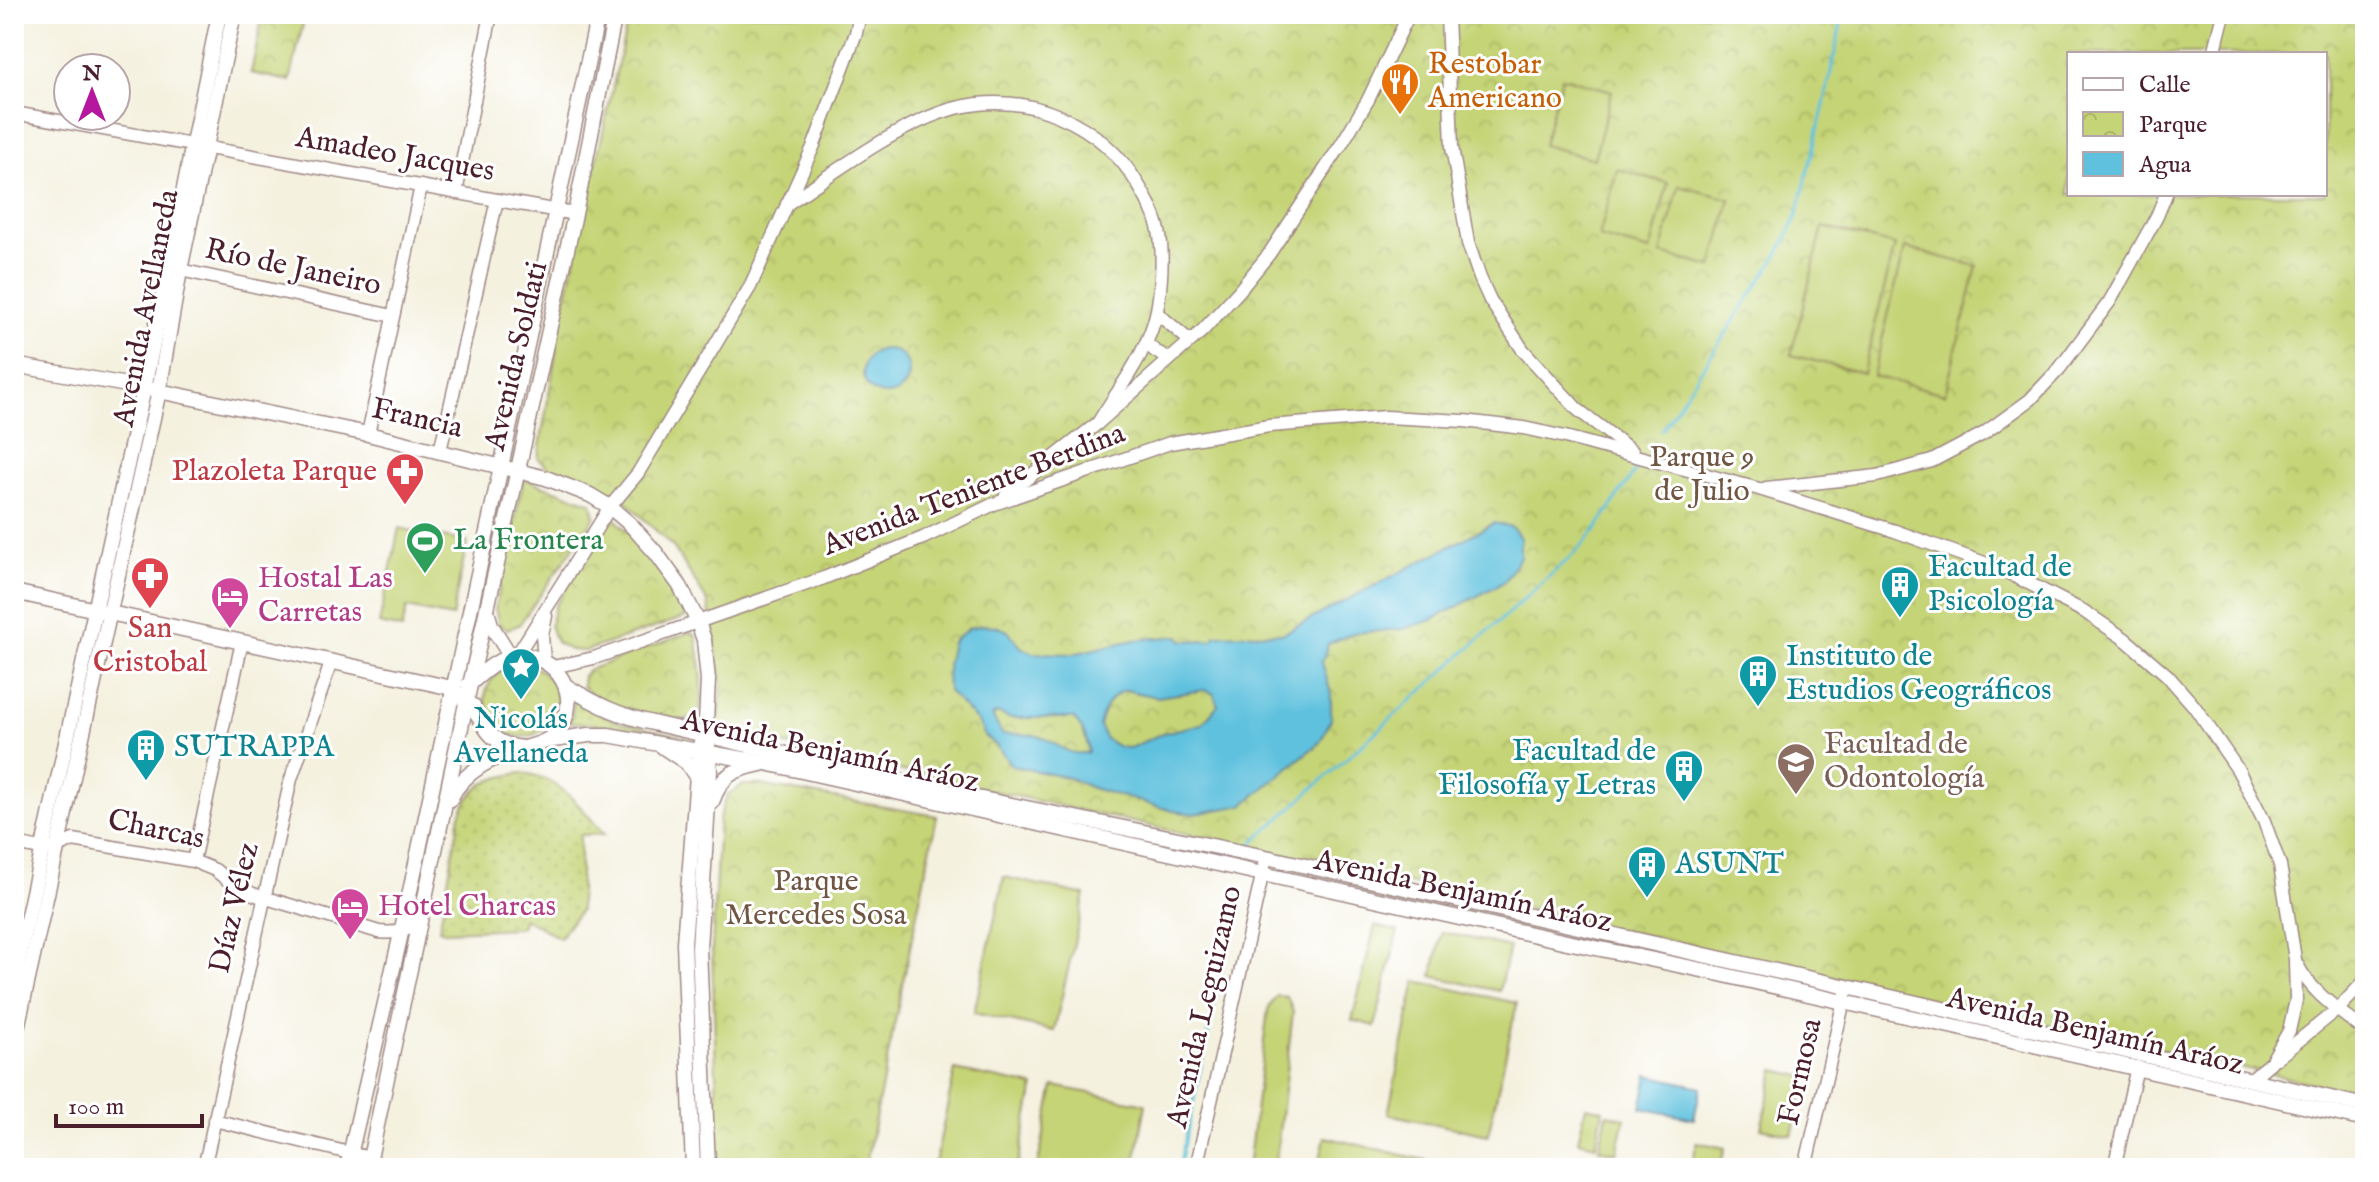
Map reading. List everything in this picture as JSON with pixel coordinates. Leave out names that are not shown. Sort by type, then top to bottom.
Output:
[{"type":"main road","name":"Avenida Avellaneda","points":[[151,389],[180,270],[219,14]]},
{"type":"main road","name":"Avenida Avellaneda","points":[[103,610],[151,389],[198,147],[234,14]]},
{"type":"main road","name":"Avenida Soldati","points":[[463,696],[458,662],[598,14]]},
{"type":"main road","name":"Avenida Soldati","points":[[482,666],[487,611],[575,214],[615,14]]},
{"type":"main road","name":"Francia","points":[[14,365],[151,389],[440,451],[566,485],[610,507],[656,553],[680,586],[698,622],[704,640],[708,680],[704,751]]},
{"type":"main road","points":[[14,592],[242,642],[463,696],[476,694],[482,666]]},
{"type":"main road","points":[[14,979],[103,640],[103,610]]},
{"type":"main road","points":[[14,1042],[49,850],[103,610]]},
{"type":"main road","points":[[487,611],[491,625],[514,656]]},
{"type":"main road","points":[[103,640],[117,626],[132,618]]},
{"type":"main road","points":[[369,1163],[440,825],[466,677],[482,666],[514,656],[531,656],[549,664],[565,684],[569,699],[563,723],[546,741],[478,767],[462,779],[440,825]]},
{"type":"main road","name":"Avenida Benjamín Aráoz","points":[[565,684],[603,708],[626,717],[972,797],[1266,857],[2365,1120]]},
{"type":"main road","points":[[463,696],[489,735],[512,747],[524,748]]},
{"type":"main road","points":[[349,1161],[401,931],[463,696]]},
{"type":"main road","name":"Avenida Benjamín Aráoz","points":[[546,741],[608,735],[766,763],[1262,874],[2251,1079],[2365,1106]]},
{"type":"main road","points":[[652,741],[683,759],[697,779]]},
{"type":"main road","points":[[693,1168],[684,943],[697,779],[704,751]]},
{"type":"main road","points":[[704,751],[708,814],[699,948],[708,1168]]},
{"type":"main road","points":[[708,814],[717,788],[726,776],[766,763]]},
{"type":"street","points":[[456,193],[491,14]]},
{"type":"street","points":[[514,656],[610,507],[638,473],[750,287],[814,145],[856,33],[860,14]]},
{"type":"street","points":[[994,504],[1098,423],[1190,341],[1239,291],[1294,217],[1368,100],[1409,14]]},
{"type":"street","points":[[1447,14],[1452,147],[1468,243],[1480,278],[1490,300],[1523,350],[1577,409],[1638,455]]},
{"type":"street","points":[[2214,52],[2224,14]]},
{"type":"street","name":"Avenida Teniente Berdina","points":[[787,204],[901,131],[957,108],[1008,102],[1044,109],[1077,124],[1108,145],[1131,172],[1148,202],[1159,231],[1161,265],[1157,313],[1146,343],[1098,423]]},
{"type":"street","name":"Amadeo Jacques","points":[[14,113],[575,214]]},
{"type":"street","points":[[368,434],[421,186]]},
{"type":"street","points":[[1759,489],[1877,476],[1932,461],[1983,434],[2030,400],[2060,368],[2110,301],[2165,196]]},
{"type":"street","points":[[440,451],[497,200]]},
{"type":"street","name":"Río de Janeiro","points":[[180,270],[393,316]]},
{"type":"street","points":[[1157,313],[1190,341]]},
{"type":"street","points":[[1146,343],[1170,359]]},
{"type":"street","name":"Avenida Teniente Berdina","points":[[549,664],[588,660],[850,568],[994,504],[1170,443],[1269,426],[1401,418],[1524,428],[1638,455],[1895,531],[2001,569],[2085,612],[2125,639],[2156,666],[2194,706],[2238,770],[2264,821],[2280,865],[2295,959],[2296,1000],[2289,1031],[2271,1062],[2251,1079]]},
{"type":"street","points":[[549,664],[543,627],[550,601]]},
{"type":"street","points":[[193,861],[242,642]]},
{"type":"street","points":[[565,684],[573,670],[588,660]]},
{"type":"street","name":"Díaz Vélez","points":[[204,1168],[291,779],[331,663]]},
{"type":"street","name":"Charcas","points":[[49,850],[73,840],[193,861],[264,897],[379,932],[401,931]]},
{"type":"street","points":[[14,843],[49,850]]},
{"type":"street","name":"Avenida Leguizamo","points":[[1196,1168],[1266,857]]},
{"type":"street","points":[[401,931],[414,925],[422,912]]},
{"type":"street","points":[[379,932],[387,938],[394,963]]},
{"type":"street","points":[[2295,959],[2304,978],[2365,1031]]},
{"type":"street","points":[[2271,1062],[2338,1009],[2365,981]]},
{"type":"street","name":"Formosa","points":[[1805,1168],[1845,994]]},
{"type":"street","points":[[2114,1168],[2137,1067]]},
{"type":"street","points":[[214,1120],[349,1161],[369,1163]]},
{"type":"green space","points":[[263,14],[304,19],[290,81],[251,73]]},
{"type":"green space","name":"Parque 9 de Julio","points":[[629,14],[2365,14],[2365,1095],[718,730],[722,685],[708,602],[674,548],[619,495],[553,472],[538,458],[563,312]]},
{"type":"green space","points":[[1562,77],[1612,91],[1594,159],[1543,145]]},
{"type":"green space","points":[[1617,169],[1668,183],[1650,251],[1599,237]]},
{"type":"green space","points":[[1679,186],[1730,199],[1712,267],[1661,254]]},
{"type":"green space","points":[[1823,227],[1895,245],[1863,373],[1791,355]]},
{"type":"green space","points":[[1905,248],[1977,266],[1945,394],[1873,376]]},
{"type":"green space","points":[[524,479],[592,503],[595,517],[519,625],[507,629],[499,625],[495,608]]},
{"type":"green space","points":[[612,516],[665,574],[686,617],[585,651],[570,650],[556,642],[550,625],[555,606]]},
{"type":"green space","name":"La Frontera","points":[[399,528],[467,542],[452,617],[407,608],[402,629],[379,624]]},
{"type":"green space","points":[[690,632],[696,636],[702,677],[702,698],[697,717],[671,719],[637,713],[604,700],[582,686],[583,676],[588,670]]},
{"type":"green space","points":[[521,665],[541,671],[551,681],[557,701],[551,721],[541,731],[521,737],[501,731],[491,721],[485,701],[491,681],[501,671]]},
{"type":"green space","points":[[578,701],[615,721],[687,737],[570,722],[574,702]]},
{"type":"green space","points":[[522,773],[535,775],[558,787],[578,804],[604,834],[580,835],[580,911],[560,938],[523,918],[519,928],[439,929],[460,815],[465,804],[484,784]]},
{"type":"green space","name":"Parque Mercedes Sosa","points":[[743,785],[761,785],[937,816],[865,1168],[719,1168],[712,948],[719,819],[727,795]]},
{"type":"green space","points":[[1004,877],[1085,895],[1054,1031],[974,1013]]},
{"type":"green space","points":[[1375,926],[1398,931],[1375,1026],[1352,1020]]},
{"type":"green space","points":[[1442,932],[1509,947],[1499,991],[1432,976]]},
{"type":"green space","points":[[1416,981],[1517,1003],[1488,1135],[1388,1114]]},
{"type":"green space","points":[[1277,996],[1287,997],[1293,1012],[1275,1168],[1248,1168],[1268,1009]]},
{"type":"green space","points":[[955,1070],[1034,1086],[1017,1168],[934,1168]]},
{"type":"green space","points":[[1775,1070],[1806,1077],[1792,1135],[1761,1128]]},
{"type":"green space","points":[[1054,1086],[1146,1104],[1134,1168],[1037,1168]]},
{"type":"green space","points":[[1586,1106],[1603,1110],[1596,1145],[1578,1141]]},
{"type":"green space","points":[[1607,1114],[1625,1118],[1617,1153],[1599,1149]]},
{"type":"green space","points":[[1325,1137],[1433,1162],[1431,1168],[1318,1168]]},
{"type":"green space","points":[[1697,1142],[1725,1148],[1720,1168],[1691,1168]]},
{"type":"water","points":[[886,349],[902,356],[909,372],[902,388],[886,395],[870,388],[863,372],[870,356]]},
{"type":"water","points":[[1494,523],[1512,527],[1520,538],[1520,557],[1504,582],[1432,620],[1403,629],[1353,633],[1328,644],[1322,662],[1331,694],[1331,719],[1320,742],[1243,805],[1195,814],[1173,811],[1092,788],[1070,778],[1012,766],[985,736],[978,722],[948,691],[947,665],[952,642],[969,628],[983,625],[1008,631],[1022,648],[1033,653],[1073,654],[1134,640],[1180,636],[1182,641],[1213,640],[1215,635],[1284,633]],"holes":[[[1125,690],[1157,697],[1205,690],[1214,694],[1218,705],[1202,724],[1163,733],[1130,748],[1119,747],[1106,739],[1099,726],[1107,704]],[[998,713],[1009,718],[1073,718],[1084,734],[1088,752],[1075,753],[1037,736],[1002,734],[992,716]]]},
{"type":"water","points":[[1648,1075],[1701,1087],[1694,1119],[1641,1108]]},
{"type":"waterway","points":[[1662,430],[1780,251],[1797,216],[1843,14]]},
{"type":"waterway","points":[[1249,846],[1573,555],[1597,528],[1637,468]]},
{"type":"waterway","points":[[1179,1168],[1239,889]]},
{"type":"place","name":"Restobar Americano","points":[[1400,116]]},
{"type":"place","name":"Plazoleta Parque","points":[[405,506]]},
{"type":"place","name":"La Frontera","points":[[425,575]]},
{"type":"place","name":"San Cristobal","points":[[150,610]]},
{"type":"place","name":"Facultad de Psicología","points":[[1900,619]]},
{"type":"place","name":"Hostal Las Carretas","points":[[230,630]]},
{"type":"place","name":"Nicolás Avellaneda","points":[[521,701]]},
{"type":"place","name":"Instituto de Estudios Geográficos","points":[[1758,708]]},
{"type":"place","name":"SUTRAPPA","points":[[146,782]]},
{"type":"place","name":"Facultad de Odontología","points":[[1796,796]]},
{"type":"place","name":"Facultad de Filosofía y Letras","points":[[1684,803]]},
{"type":"place","name":"ASUNT","points":[[1647,899]]},
{"type":"place","name":"Hotel Charcas","points":[[350,941]]}]
